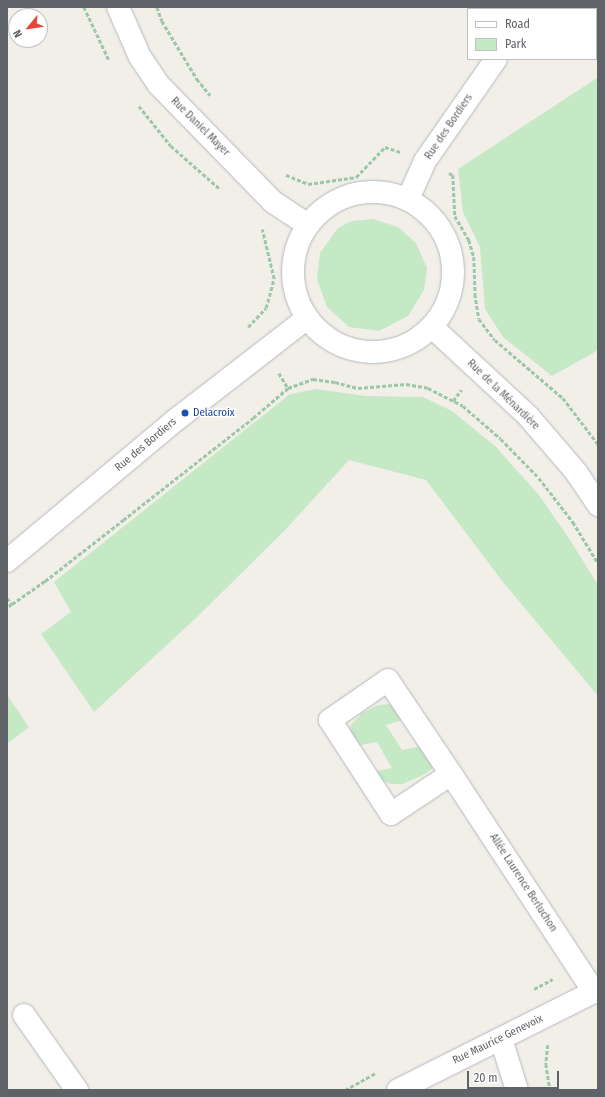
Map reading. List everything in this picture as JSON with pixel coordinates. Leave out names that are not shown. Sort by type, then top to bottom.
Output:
[{"type":"street","name":"Rue Daniel Mayer","points":[[118,7],[140,57],[158,84],[273,202],[308,226]]},
{"type":"street","name":"Rue des Bordiers","points":[[408,199],[425,161],[495,60]]},
{"type":"street","points":[[381,192],[408,199],[429,214],[444,234],[452,257],[453,283],[446,307],[432,327],[413,342],[391,351],[368,353],[344,347],[323,335],[307,318],[296,296],[293,272],[297,247],[308,226],[328,206],[353,194],[381,192]]},
{"type":"street","name":"Rue des Bordiers","points":[[7,561],[177,419],[307,318]]},
{"type":"street","name":"Rue de la Ménardière","points":[[432,327],[528,416],[576,472],[598,506]]},
{"type":"street","name":"Allée Laurence Berluchon","points":[[451,774],[391,814],[330,720],[388,680],[451,774],[596,991]]},
{"type":"street","name":"Rue Maurice Genevoix","points":[[398,1090],[596,991]]},
{"type":"street","points":[[24,1015],[77,1090]]},
{"type":"street","points":[[501,1039],[518,1090]]},
{"type":"path","points":[[157,7],[166,27],[197,79],[210,96]]},
{"type":"path","points":[[246,329],[266,308],[274,279],[267,244],[261,226]]},
{"type":"path","points":[[499,343],[563,398],[598,444]]},
{"type":"path","points":[[7,608],[45,581],[253,418],[288,388],[313,379],[335,382],[358,388],[406,384],[428,388],[463,406],[501,439],[539,478],[573,522],[598,563]]},
{"type":"path","points":[[7,598],[12,604]]},
{"type":"path","points":[[509,1062],[548,1042],[546,1064],[550,1090]]},
{"type":"green space","points":[[597,78],[598,350],[552,376],[503,337],[485,309],[480,247],[463,212],[458,169]]},
{"type":"green space","points":[[373,219],[398,227],[416,243],[427,268],[424,290],[408,316],[379,331],[349,327],[327,307],[317,279],[320,253],[338,228],[352,221]]},
{"type":"green space","points":[[316,389],[365,396],[423,397],[452,411],[495,446],[539,495],[570,540],[598,585],[598,696],[503,582],[426,480],[349,460],[285,530],[196,618],[94,712],[41,634],[71,612],[54,582],[290,394]]},
{"type":"green space","points":[[7,695],[29,727],[7,744]]},
{"type":"green space","points":[[389,704],[398,706],[408,718],[386,725],[402,750],[426,745],[434,767],[425,774],[403,784],[391,784],[380,780],[372,772],[392,768],[377,742],[356,746],[350,731],[351,725],[362,713],[379,705]]},
{"type":"place","name":"Delacroix","points":[[185,413]]}]
